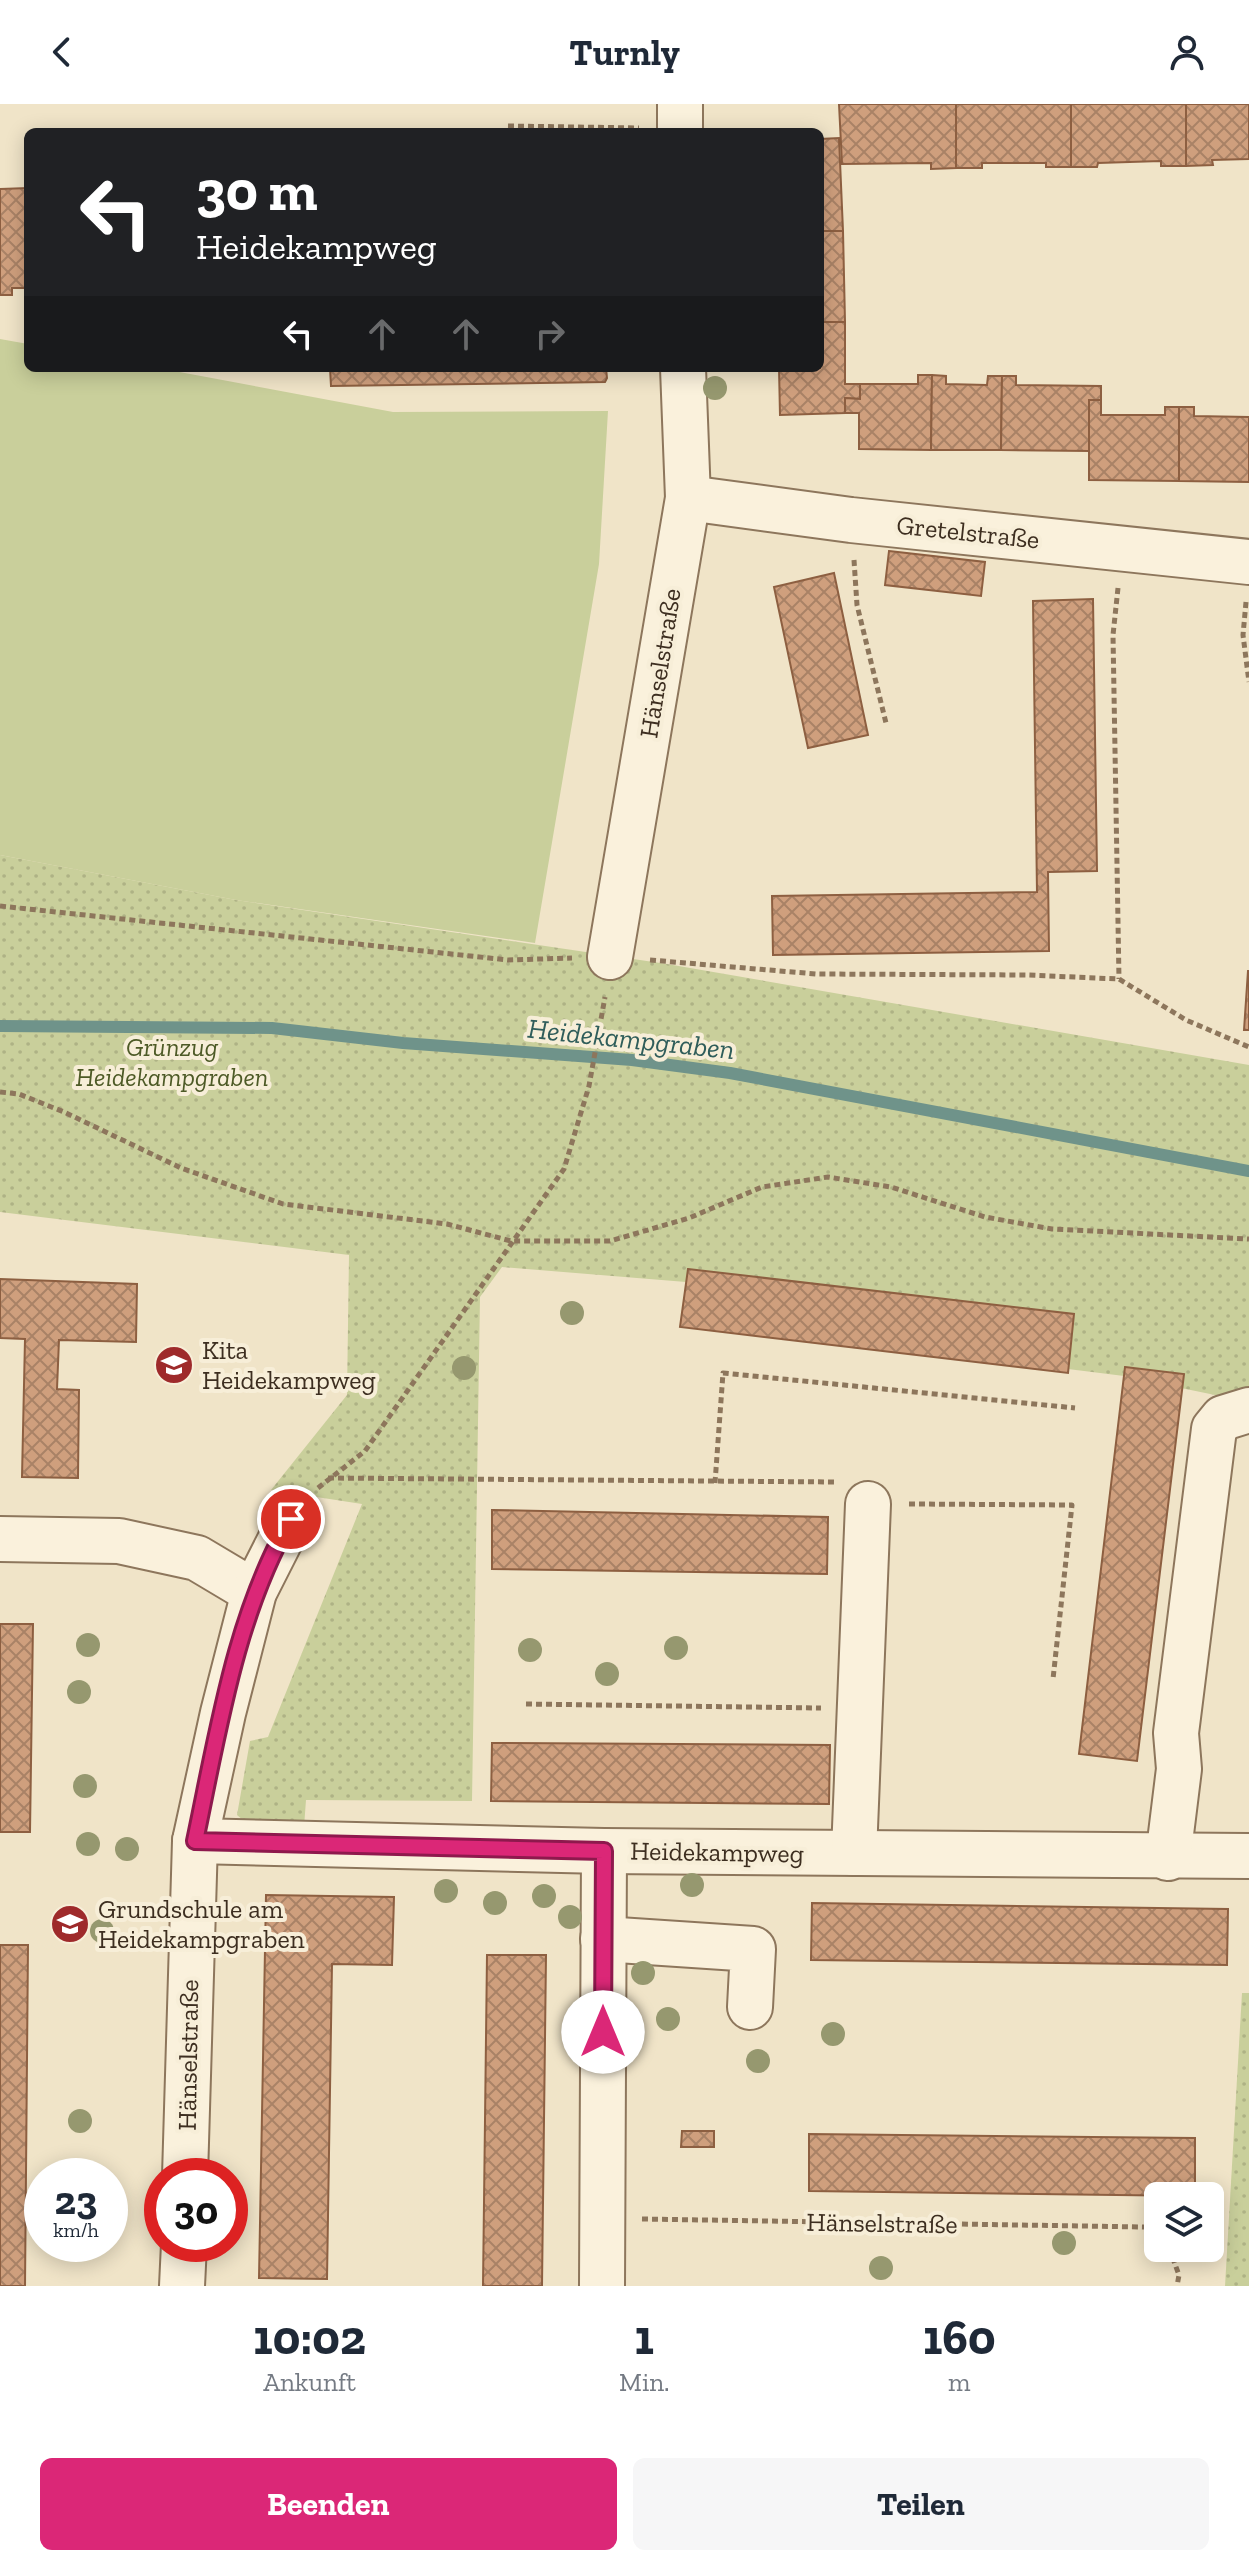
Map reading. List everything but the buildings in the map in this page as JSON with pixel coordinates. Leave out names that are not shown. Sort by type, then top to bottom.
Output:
[{"type":"street","points":[[662,128],[680,104]]},
{"type":"street","name":"Hänselstraße","points":[[608,973],[688,498],[683,372]]},
{"type":"street","name":"Gretelstraße","points":[[688,498],[851,520],[1123,549],[1248,580]]},
{"type":"street","points":[[1168,1858],[1179,1769],[1176,1733],[1214,1429],[1223,1418],[1249,1410]]},
{"type":"street","points":[[854,1853],[862,1709],[859,1493]]},
{"type":"street","name":"Hänselstraße","points":[[186,2158],[195,1841],[254,1592],[291,1519]]},
{"type":"street","points":[[0,1539],[119,1541],[197,1558],[254,1592]]},
{"type":"street","name":"Heidekampweg","points":[[195,1841],[604,1851],[1168,1858],[1249,1856]]},
{"type":"street","points":[[602,2286],[604,1851]]},
{"type":"street","points":[[603,1939],[753,1949],[750,2007]]},
{"type":"street","points":[[182,2286],[183,2262]]},
{"type":"path","points":[[508,126],[584,128]]},
{"type":"path","points":[[851,520],[857,605],[886,723]]},
{"type":"path","points":[[1119,979],[1113,635],[1123,549]]},
{"type":"path","points":[[1248,580],[1243,635],[1249,682]]},
{"type":"path","points":[[0,906],[608,973],[1028,975],[1119,979],[1186,1020],[1249,1047]]},
{"type":"path","points":[[291,1519],[327,1478],[365,1451],[564,1169],[589,1086],[608,973]]},
{"type":"path","points":[[0,1092],[19,1094],[181,1168],[283,1204],[447,1224],[511,1241],[610,1241],[689,1218],[762,1187],[828,1177],[891,1187],[985,1217],[1052,1229],[1249,1239]]},
{"type":"path","points":[[715,1483],[723,1373],[1075,1408]]},
{"type":"path","points":[[327,1478],[715,1483],[1072,1505],[1053,1679]]},
{"type":"path","points":[[526,1704],[862,1709]]},
{"type":"path","name":"Hänselstraße","points":[[602,2219],[1144,2227]]},
{"type":"path","points":[[1175,2262],[1177,2286]]},
{"type":"green space","points":[[0,339],[24,343],[24,372],[179,372],[393,412],[608,411],[599,564],[535,943],[236,900],[0,855]]},
{"type":"green space","name":"Grünzug Heidekampgraben","points":[[0,855],[236,900],[667,964],[1249,1065],[1249,1402],[1181,1388],[1183,1374],[1125,1367],[1124,1376],[1068,1369],[1074,1314],[688,1269],[686,1282],[502,1267],[480,1297],[472,1801],[306,1800],[304,1827],[250,1826],[237,1815],[250,1741],[268,1737],[362,1504],[271,1490],[347,1395],[349,1255],[0,1212]]},
{"type":"green space","points":[[1242,1993],[1249,1993],[1249,2286],[1225,2286]]},
{"type":"waterway","name":"Heidekampgraben","points":[[0,1026],[272,1028],[403,1043],[632,1060],[730,1073],[1249,1171]]},
{"type":"place","name":"Kita Heidekampweg","points":[[174,1365]]},
{"type":"place","name":"Grundschule am Heidekampgraben","points":[[70,1924]]},
{"type":"route","points":[[291,1519],[254,1592],[195,1841],[604,1851],[603,2032]]}]
